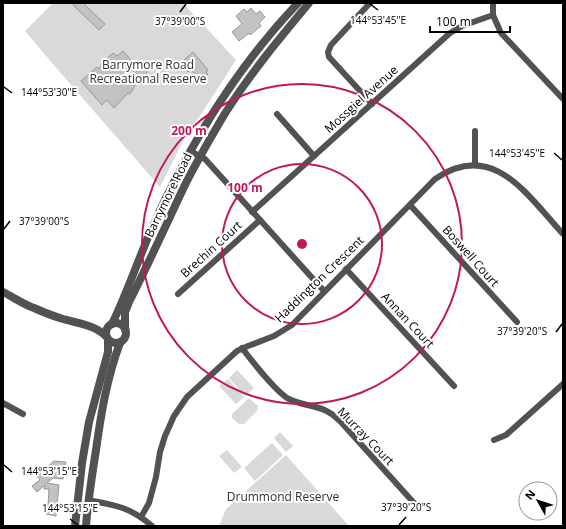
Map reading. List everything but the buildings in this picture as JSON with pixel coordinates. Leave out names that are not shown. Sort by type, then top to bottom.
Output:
[{"type":"street","name":"Barrymore Road","points":[[111,325],[152,228],[190,151],[214,112],[250,60],[298,3]]},
{"type":"street","name":"Barrymore Road","points":[[126,329],[125,312],[129,302],[183,188],[225,114],[242,88],[309,3]]},
{"type":"street","points":[[370,3],[331,46],[328,52],[329,58],[372,104]]},
{"type":"street","points":[[493,3],[493,15],[500,33],[563,99]]},
{"type":"street","name":"Mossgiel Avenue","points":[[252,212],[450,33],[462,26],[493,15]]},
{"type":"street","points":[[277,114],[314,156]]},
{"type":"street","points":[[475,131],[475,165]]},
{"type":"street","points":[[190,151],[201,156],[324,291]]},
{"type":"street","name":"Haddington Crescent","points":[[141,517],[149,503],[165,436],[174,416],[192,392],[235,352],[269,338],[292,325],[435,179],[446,171],[460,166],[475,165],[490,168],[504,174],[516,183],[563,234]]},
{"type":"street","name":"Boswell Court","points":[[410,205],[517,322]]},
{"type":"street","name":"Brechin Court","points":[[178,294],[260,220]]},
{"type":"street","name":"Annan Court","points":[[346,269],[454,386]]},
{"type":"street","points":[[3,292],[33,308],[63,319],[90,326],[101,331],[113,343],[120,343]]},
{"type":"street","points":[[86,526],[88,500],[102,407],[115,357],[120,343],[125,338],[126,329],[119,323],[102,328],[90,326]]},
{"type":"street","points":[[75,526],[82,462],[89,422],[108,352],[106,332],[111,325]]},
{"type":"street","name":"Murray Court","points":[[242,348],[249,358],[287,398],[297,403],[320,408],[330,412],[340,421],[414,503]]},
{"type":"street","points":[[494,440],[506,435],[563,384]]},
{"type":"street","points":[[3,403],[23,414]]},
{"type":"street","points":[[78,499],[111,504],[125,508],[141,517],[152,526]]},
{"type":"green space","name":"Barrymore Road Recreational Reserve","points":[[53,3],[183,3],[236,60],[198,119],[187,133],[160,187],[25,31]]},
{"type":"green space","points":[[237,370],[254,388],[245,396],[229,378]]},
{"type":"green space","points":[[228,379],[244,397],[236,404],[219,386]]},
{"type":"green space","points":[[248,399],[258,406],[257,411],[244,424],[239,424],[232,418],[232,414]]},
{"type":"green space","points":[[280,432],[293,446],[286,452],[274,438]]},
{"type":"green space","points":[[272,443],[283,455],[255,481],[244,468]]},
{"type":"green space","points":[[227,450],[242,467],[234,473],[219,456]]},
{"type":"green space","name":"Drummond Reserve","points":[[286,455],[349,526],[219,526],[226,509]]}]
